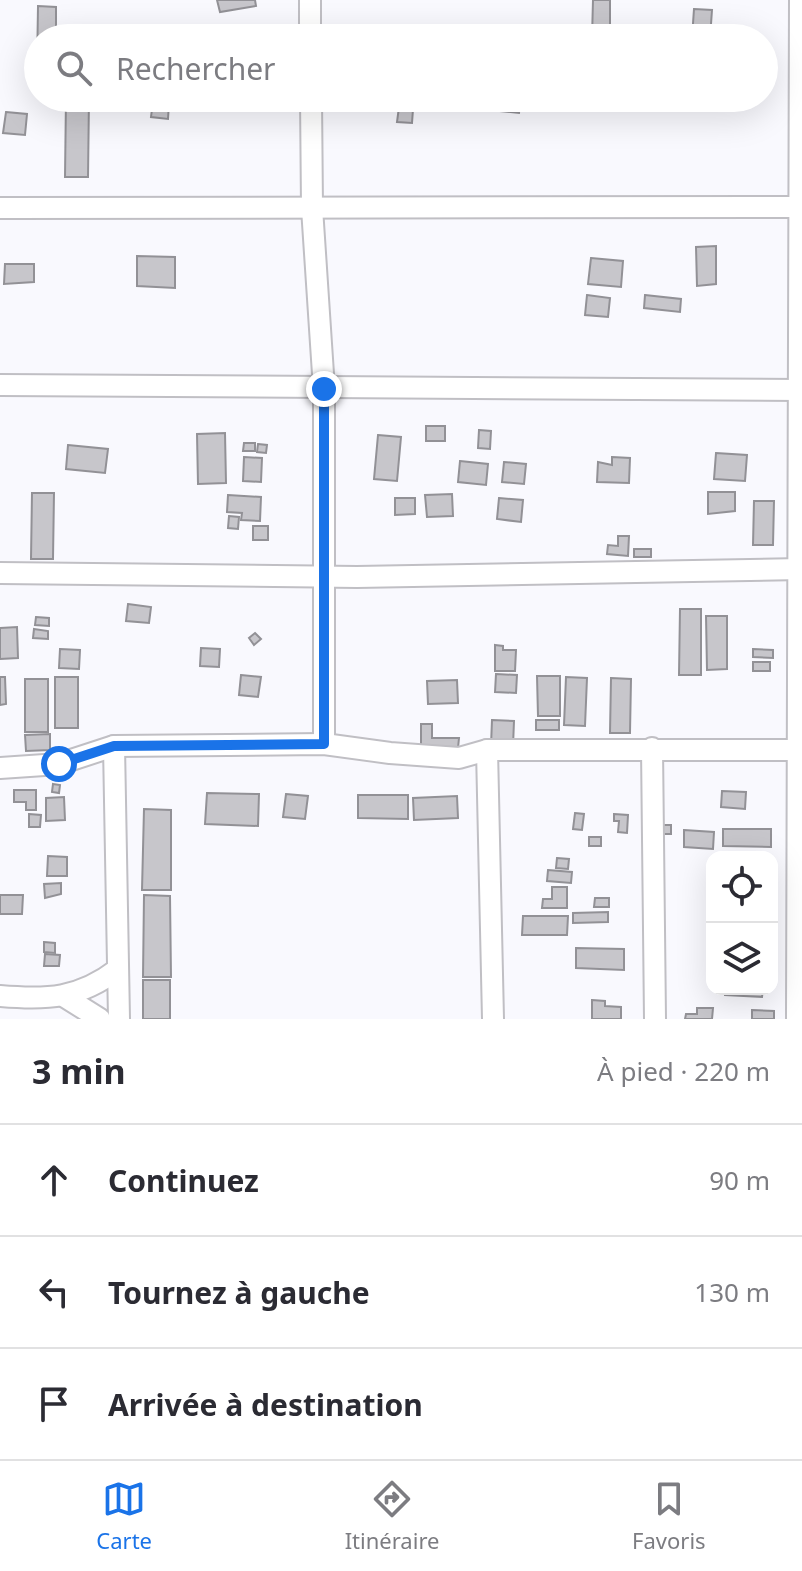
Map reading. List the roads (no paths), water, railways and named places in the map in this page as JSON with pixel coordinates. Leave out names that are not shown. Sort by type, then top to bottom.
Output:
[{"type":"street","points":[[310,0],[310,24]]},
{"type":"street","points":[[797,1019],[800,0]]},
{"type":"street","points":[[311,112],[312,208],[324,389],[324,744]]},
{"type":"street","points":[[0,208],[801,207]]},
{"type":"street","points":[[0,385],[801,390]]},
{"type":"street","points":[[0,573],[324,576],[800,569]]},
{"type":"street","points":[[0,768],[59,764],[114,746],[324,744],[459,758],[487,750],[800,750]]},
{"type":"street","points":[[114,746],[119,1019]]},
{"type":"street","points":[[652,748],[655,1019]]},
{"type":"street","points":[[487,750],[493,1019]]},
{"type":"street","points":[[0,996],[65,997],[103,981],[118,969]]},
{"type":"street","points":[[65,997],[100,1019]]}]
